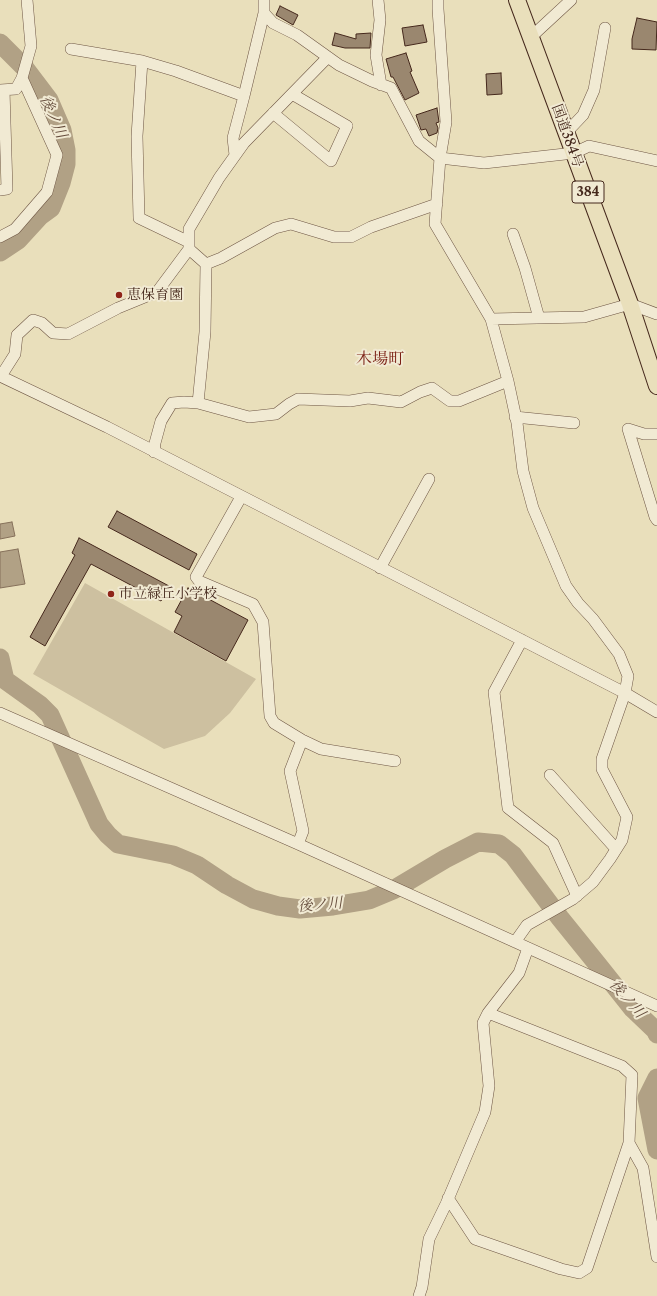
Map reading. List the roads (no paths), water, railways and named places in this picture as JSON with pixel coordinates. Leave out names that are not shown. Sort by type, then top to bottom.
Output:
[{"type":"highway","name":"国道384号","points":[[517,0],[630,304],[657,386]]},
{"type":"street","points":[[0,190],[7,189],[2,90],[16,89],[22,78],[31,46],[27,0]]},
{"type":"street","points":[[235,155],[233,138],[264,13],[264,0]]},
{"type":"street","points":[[378,0],[380,20],[376,56],[381,85]]},
{"type":"street","points":[[438,0],[446,122],[440,158],[435,224],[491,320],[508,381],[523,471],[533,508],[566,586],[619,654],[628,676],[625,693],[602,759],[602,769],[626,817],[622,840],[593,882],[577,896],[527,925],[515,942]]},
{"type":"street","points":[[531,37],[571,0]]},
{"type":"street","points":[[264,13],[273,23],[297,35],[339,66],[391,88],[419,142],[440,158],[484,163],[574,153],[590,146],[657,161]]},
{"type":"street","points":[[566,133],[583,115],[594,90],[605,28]]},
{"type":"street","points":[[72,49],[142,61],[176,71],[244,96]]},
{"type":"street","points":[[328,57],[244,143],[235,155],[219,178],[189,229],[189,246],[157,292],[118,308],[68,334],[53,333],[42,323],[33,320],[17,335],[15,354],[0,376],[107,427],[625,693],[657,712]]},
{"type":"street","points":[[142,61],[137,136],[139,218],[189,246],[206,264],[205,332],[198,403]]},
{"type":"street","points":[[0,237],[15,229],[47,192],[57,155],[22,78]]},
{"type":"street","points":[[273,113],[331,161],[347,126],[292,94]]},
{"type":"street","points":[[206,264],[221,258],[275,228],[291,224],[334,237],[351,237],[371,227],[437,204]]},
{"type":"street","points":[[513,234],[526,268],[539,318]]},
{"type":"street","points":[[491,320],[584,317],[630,304],[657,314]]},
{"type":"street","points":[[154,452],[154,442],[161,421],[172,403],[198,403],[249,417],[276,414],[298,399],[350,401],[368,398],[401,402],[420,392],[432,388],[450,401],[459,401],[508,381]]},
{"type":"street","points":[[515,416],[574,423]]},
{"type":"street","points":[[657,434],[644,434],[628,429],[657,520]]},
{"type":"street","points":[[380,568],[429,479]]},
{"type":"street","points":[[241,497],[196,578],[253,604],[263,622],[270,716],[274,723],[302,740],[322,749],[395,761]]},
{"type":"street","points":[[522,640],[494,692],[508,808],[553,843],[577,896]]},
{"type":"street","points":[[0,713],[298,844],[657,1006]]},
{"type":"street","points":[[298,844],[303,831],[290,771],[302,740]]},
{"type":"street","points":[[550,775],[616,849]]},
{"type":"street","points":[[419,1296],[422,1287],[429,1239],[485,1112],[489,1086],[484,1023],[488,1013],[519,973],[528,948]]},
{"type":"street","points":[[448,1198],[475,1239],[561,1269],[579,1273],[587,1268],[630,1143],[632,1075],[622,1066],[488,1013]]},
{"type":"street","points":[[630,1143],[643,1168],[657,1257]]},
{"type":"waterway","name":"後ノ川","points":[[0,43],[24,67],[49,100],[62,130],[66,150],[66,164],[61,183],[51,208],[40,216],[18,240],[0,252]]},
{"type":"waterway","name":"後ノ川","points":[[0,658],[5,680],[40,705],[50,715],[99,824],[118,844],[173,855],[197,865],[227,885],[253,899],[278,906],[300,909],[333,906],[369,900],[393,890],[445,859],[478,842],[499,844],[513,855],[560,918],[633,1009],[656,1031],[657,1034]]},
{"type":"waterway","name":"後ノ川","points":[[657,1078],[647,1098],[657,1150]]},
{"type":"place","name":"恵保育園","points":[[119,295]]},
{"type":"place","name":"市立緑丘小学校","points":[[111,594]]},
{"type":"district","name":"木場町","points":[[380,359]]}]
